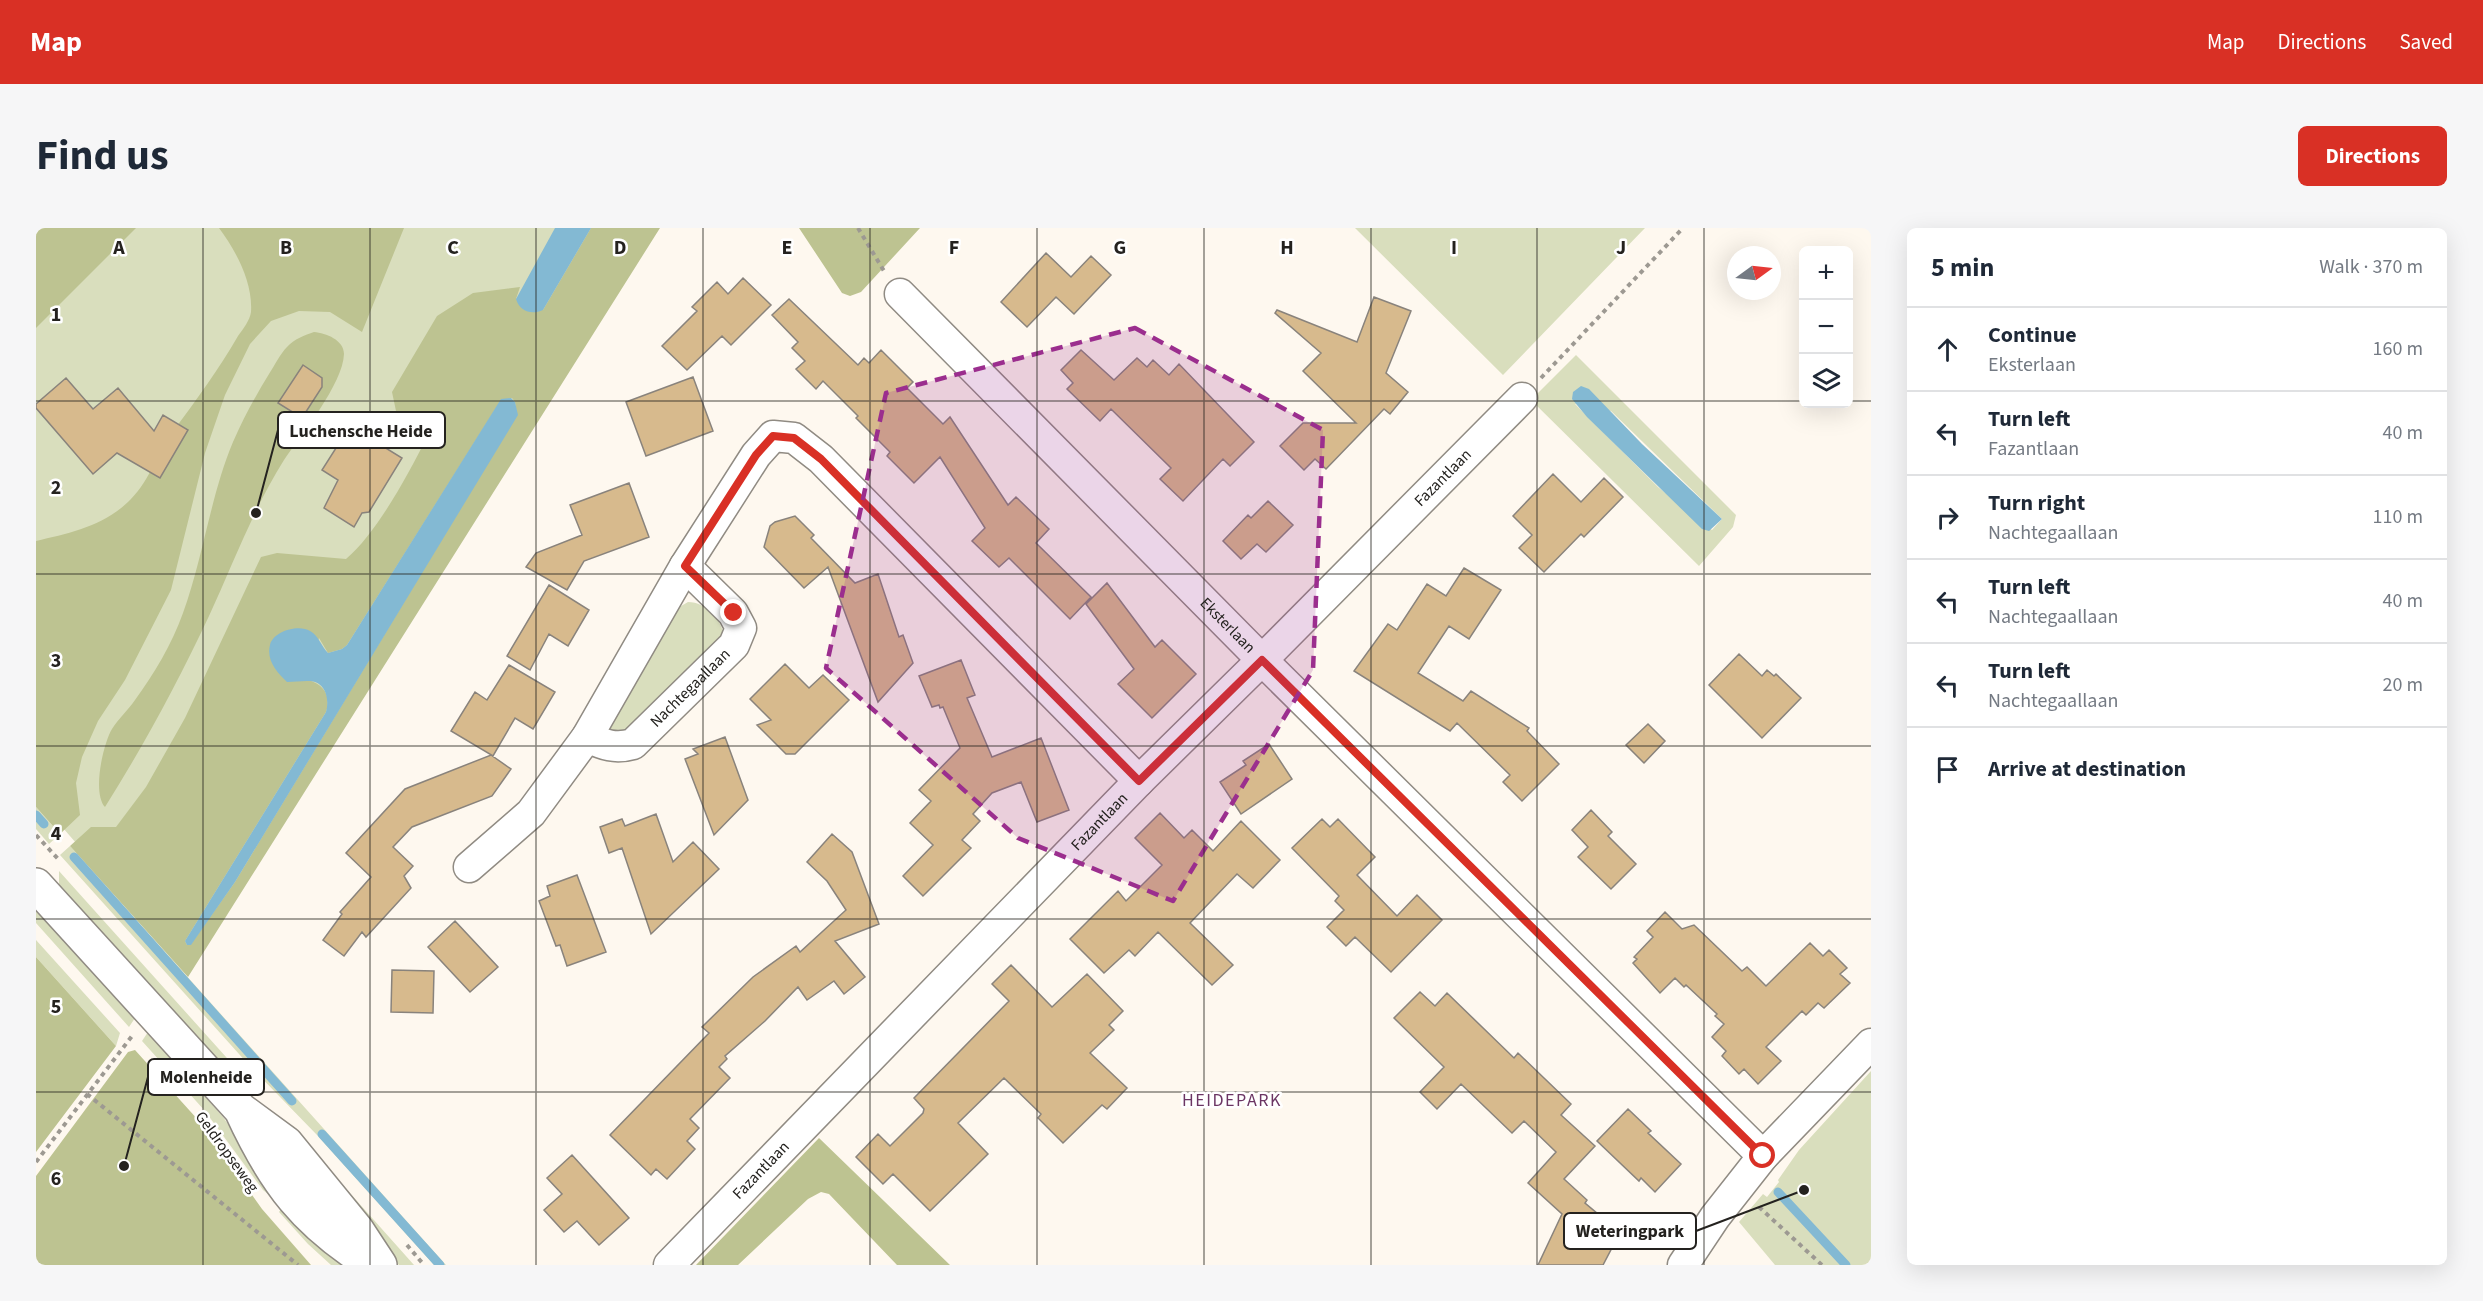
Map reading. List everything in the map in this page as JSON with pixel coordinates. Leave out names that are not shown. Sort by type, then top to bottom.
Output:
[{"type":"main road","name":"Geldropseweg","points":[[36,885],[241,1110],[286,1143],[357,1230],[380,1265]]},
{"type":"main road","name":"Geldropseweg","points":[[241,1110],[258,1147],[289,1195],[331,1237],[373,1265]]},
{"type":"street","name":"Eksterlaan","points":[[900,294],[1262,660],[1763,1156]]},
{"type":"street","name":"Fazantlaan","points":[[669,1265],[1139,781],[1522,398]]},
{"type":"street","points":[[469,867],[531,813],[587,737],[685,566],[756,455],[773,436],[794,438],[821,459],[1139,781]]},
{"type":"street","name":"Nachtegaallaan","points":[[587,737],[609,747],[620,748],[633,744],[734,645],[741,628],[734,613],[685,566]]},
{"type":"street","points":[[1683,1265],[1715,1217],[1763,1156],[1871,1044]]},
{"type":"path","points":[[858,228],[900,294]]},
{"type":"path","points":[[1522,398],[1683,228]]},
{"type":"path","points":[[36,1162],[132,1037],[150,1009]]},
{"type":"path","points":[[124,1028],[139,1046]]},
{"type":"path","points":[[87,1094],[298,1265]]},
{"type":"path","points":[[1740,1187],[1782,1230],[1822,1265]]},
{"type":"highlighted area","points":[[1135,328],[1323,430],[1313,670],[1173,901],[1018,838],[826,668],[886,393]]},
{"type":"green space","points":[[36,228],[657,228],[184,967],[36,797]]},
{"type":"green space","points":[[36,228],[136,228],[36,328]]},
{"type":"green space","points":[[219,228],[404,228],[362,332],[330,312],[299,311],[271,321],[250,344],[225,395],[205,453],[171,590],[125,680],[98,721],[82,757],[76,783],[80,815],[60,834],[36,807],[36,541],[98,522],[110,516],[131,499],[143,483],[168,439],[246,324],[251,312],[251,301],[246,278],[237,257]]},
{"type":"green space","points":[[591,228],[660,228],[188,977],[70,846],[91,827],[116,827],[146,787],[185,718],[261,557],[277,553],[346,559],[380,520],[426,439],[396,411],[392,392],[437,316],[473,293],[520,287],[516,299],[543,310]],"holes":[[[512,398],[517,415],[235,882],[191,944],[187,945],[185,941],[326,712],[328,701],[325,692],[319,685],[308,680],[319,638],[328,653],[347,645],[501,400]]]},
{"type":"green space","points":[[799,228],[920,228],[861,292],[850,296],[842,293]]},
{"type":"green space","points":[[1355,228],[1645,228],[1503,375]]},
{"type":"green space","points":[[314,332],[334,338],[343,349],[342,366],[337,380],[273,479],[253,517],[185,665],[147,737],[105,807],[99,791],[99,780],[102,757],[109,736],[156,669],[179,625],[225,462],[233,442],[282,353],[293,342]]},
{"type":"green space","points":[[1576,355],[1736,515],[1733,527],[1699,566],[1531,400]],"holes":[[[1575,404],[1611,411],[1722,519],[1712,530],[1658,487]]]},
{"type":"green space","points":[[688,602],[701,605],[713,614],[721,626],[724,639],[630,731],[610,732],[607,724],[676,609]]},
{"type":"green space","points":[[36,807],[60,834],[49,844],[36,829]]},
{"type":"green space","points":[[70,846],[446,1265],[434,1265],[317,1135],[248,1064],[60,855]]},
{"type":"green space","points":[[59,871],[235,1067],[239,1082],[59,887]]},
{"type":"green space","points":[[36,907],[135,1018],[129,1027],[36,923]]},
{"type":"green space","points":[[36,940],[120,1033],[116,1046],[36,957]]},
{"type":"green space","points":[[36,957],[116,1046],[36,1152]]},
{"type":"green space","points":[[148,1032],[223,1117],[249,1153],[273,1198],[263,1190],[205,1111],[142,1041]]},
{"type":"green space","points":[[135,1050],[199,1121],[262,1209],[311,1265],[36,1265],[36,1176],[128,1052]]},
{"type":"green space","points":[[1871,1071],[1871,1265],[1775,1265],[1739,1222],[1763,1194],[1767,1197],[1799,1150]]},
{"type":"green space","points":[[819,1138],[950,1265],[897,1265],[829,1194],[821,1192],[808,1199],[738,1265],[696,1265]]},
{"type":"green space","points":[[332,1173],[414,1265],[399,1265],[372,1235]]},
{"type":"green space","points":[[283,1206],[350,1265],[331,1265],[279,1212]]},
{"type":"water","points":[[555,228],[591,228],[543,310],[535,312],[523,310],[516,299]]},
{"type":"water","points":[[1581,386],[1589,389],[1642,444],[1722,519],[1709,531],[1702,529],[1587,417],[1572,399],[1573,392]]},
{"type":"water","points":[[511,398],[515,402],[518,415],[235,882],[191,945],[187,945],[185,941],[326,712],[325,691],[318,683],[313,681],[287,682],[276,670],[269,651],[272,640],[287,630],[300,628],[313,633],[328,653],[347,645],[501,399]]},
{"type":"building","points":[[1046,253],[1071,277],[1091,256],[1111,275],[1074,314],[1056,297],[1027,327],[1001,302]]},
{"type":"building","points":[[743,278],[771,305],[731,345],[722,336],[687,370],[662,346],[697,311],[692,307],[717,282],[728,294]]},
{"type":"building","points":[[1374,297],[1411,311],[1386,373],[1408,392],[1390,414],[1384,409],[1326,469],[1315,459],[1304,470],[1280,446],[1303,423],[1356,423],[1303,371],[1321,353],[1275,313],[1277,310],[1357,342]]},
{"type":"building","points":[[789,299],[858,365],[864,358],[869,363],[881,350],[913,382],[907,388],[943,424],[950,417],[1008,505],[1016,497],[1049,529],[1036,543],[1091,597],[1070,619],[1009,558],[999,567],[972,541],[985,528],[940,457],[914,483],[887,456],[890,452],[856,418],[858,416],[823,381],[816,389],[796,369],[805,361],[792,348],[798,342],[772,315]]},
{"type":"building","points":[[1081,350],[1114,380],[1137,358],[1147,367],[1153,360],[1169,375],[1179,364],[1254,442],[1230,466],[1223,459],[1183,501],[1160,479],[1171,468],[1111,409],[1100,421],[1067,389],[1073,383],[1061,370]]},
{"type":"building","points":[[303,365],[322,378],[322,387],[302,418],[278,403]]},
{"type":"building","points":[[693,377],[713,431],[646,456],[626,402]]},
{"type":"building","points":[[66,378],[93,409],[118,388],[154,431],[163,415],[188,430],[160,478],[117,453],[93,474],[36,408],[36,404]]},
{"type":"building","points":[[350,426],[402,458],[369,512],[362,513],[354,527],[324,508],[338,480],[322,470]]},
{"type":"building","points":[[1553,474],[1581,502],[1604,478],[1623,497],[1584,537],[1581,534],[1544,572],[1519,548],[1532,535],[1513,516]]},
{"type":"building","points":[[629,483],[649,537],[584,561],[567,590],[526,567],[536,553],[582,535],[570,505]]},
{"type":"building","points":[[1268,501],[1293,525],[1266,552],[1257,544],[1241,559],[1223,541],[1248,515],[1251,518]]},
{"type":"building","points":[[795,516],[814,535],[811,538],[855,583],[878,574],[899,637],[903,635],[913,663],[878,702],[828,567],[804,588],[764,547],[770,526],[775,522]]},
{"type":"building","points":[[1464,568],[1501,590],[1469,639],[1449,626],[1418,673],[1463,701],[1471,691],[1529,728],[1527,731],[1559,764],[1522,801],[1503,782],[1510,775],[1457,723],[1450,731],[1354,671],[1388,624],[1397,630],[1427,584],[1446,596]]},
{"type":"building","points":[[1107,583],[1155,647],[1162,640],[1196,674],[1152,718],[1118,684],[1134,669],[1086,604]]},
{"type":"building","points":[[549,585],[589,610],[568,646],[549,634],[530,670],[507,656]]},
{"type":"building","points":[[1739,654],[1762,676],[1767,670],[1774,676],[1776,674],[1801,698],[1762,738],[1709,685]]},
{"type":"building","points":[[961,660],[975,695],[967,698],[992,757],[1041,738],[1069,810],[1037,822],[1021,782],[992,793],[973,814],[980,821],[962,840],[971,848],[923,896],[903,876],[933,845],[910,823],[931,801],[919,790],[960,748],[943,707],[940,708],[939,705],[932,707],[919,676]]},
{"type":"building","points":[[785,664],[809,688],[823,675],[849,700],[795,754],[786,754],[757,725],[771,720],[750,699]]},
{"type":"building","points":[[509,665],[555,692],[533,729],[515,718],[493,756],[451,731],[475,692],[487,700]]},
{"type":"building","points":[[1648,724],[1665,741],[1644,763],[1626,745]]},
{"type":"building","points":[[725,737],[748,800],[714,835],[685,759],[698,754],[693,749]]},
{"type":"building","points":[[1269,744],[1292,779],[1241,814],[1220,782],[1246,765],[1243,761]]},
{"type":"building","points":[[491,755],[511,769],[492,796],[412,827],[393,847],[413,866],[404,876],[411,888],[366,937],[362,932],[344,956],[323,940],[342,914],[340,912],[371,877],[346,853],[405,789]]},
{"type":"building","points":[[1591,810],[1612,832],[1608,836],[1636,864],[1611,889],[1578,857],[1588,847],[1572,830]]},
{"type":"building","points":[[1160,813],[1184,838],[1192,830],[1213,851],[1241,821],[1280,860],[1253,888],[1237,874],[1190,923],[1233,965],[1212,985],[1158,932],[1135,956],[1129,950],[1104,973],[1070,939],[1118,891],[1126,901],[1162,865],[1135,838]]},
{"type":"building","points":[[656,814],[673,862],[693,842],[719,869],[651,934],[622,848],[609,853],[600,827],[622,819],[625,826]]},
{"type":"building","points":[[1322,819],[1330,827],[1338,819],[1375,857],[1357,875],[1397,916],[1417,895],[1442,920],[1391,972],[1355,937],[1346,946],[1327,927],[1344,910],[1335,901],[1339,896],[1292,848]]},
{"type":"building","points":[[832,834],[852,852],[879,924],[835,941],[865,977],[844,994],[834,981],[807,1000],[798,987],[765,1021],[725,1056],[727,1059],[719,1067],[730,1078],[690,1119],[699,1128],[687,1141],[695,1149],[667,1179],[656,1169],[651,1175],[610,1135],[709,1033],[702,1027],[753,977],[796,946],[800,952],[846,910],[827,881],[807,862]]},
{"type":"building","points":[[577,875],[606,952],[567,966],[560,945],[556,946],[539,901],[550,896],[547,886]]},
{"type":"building","points":[[1665,912],[1682,929],[1694,925],[1742,971],[1747,967],[1766,986],[1810,943],[1823,956],[1829,950],[1847,968],[1840,974],[1850,983],[1824,1008],[1818,1003],[1806,1015],[1802,1011],[1766,1047],[1781,1061],[1758,1084],[1744,1069],[1739,1074],[1722,1056],[1726,1051],[1712,1037],[1724,1024],[1715,1016],[1717,1014],[1686,985],[1684,987],[1675,978],[1660,993],[1633,963],[1637,959],[1634,957],[1653,937],[1647,931]]},
{"type":"building","points":[[455,921],[498,967],[470,992],[428,947]]},
{"type":"building","points":[[1011,965],[1052,1007],[1087,974],[1123,1011],[1109,1025],[1114,1030],[1090,1053],[1127,1088],[1107,1109],[1102,1105],[1063,1143],[1038,1118],[1041,1114],[1004,1078],[958,1123],[988,1154],[930,1211],[893,1174],[883,1184],[856,1157],[878,1134],[890,1146],[923,1113],[924,1109],[914,1098],[1009,1001],[992,984]]},
{"type":"building","points":[[392,970],[434,971],[433,1013],[391,1012]]},
{"type":"building","points":[[1420,992],[1435,1006],[1447,993],[1514,1058],[1518,1053],[1571,1104],[1561,1115],[1595,1146],[1564,1179],[1587,1200],[1585,1203],[1598,1214],[1590,1229],[1615,1242],[1603,1265],[1538,1265],[1562,1214],[1528,1183],[1556,1152],[1524,1121],[1512,1133],[1461,1084],[1437,1109],[1420,1092],[1444,1067],[1394,1018]]},
{"type":"building","points":[[1628,1109],[1651,1131],[1648,1133],[1681,1164],[1655,1192],[1641,1178],[1639,1181],[1597,1141]]},
{"type":"building","points":[[572,1155],[629,1218],[599,1245],[577,1221],[564,1232],[544,1210],[562,1194],[547,1178]]},
{"type":"waterway","points":[[36,815],[44,824]]},
{"type":"waterway","points":[[74,857],[292,1101]]},
{"type":"waterway","points":[[322,1134],[440,1265]]},
{"type":"waterway","points":[[1778,1192],[1846,1265]]},
{"type":"place","name":"Luchensche Heide","points":[[256,513]]},
{"type":"place","name":"Molenheide","points":[[124,1166]]},
{"type":"place","name":"Weteringpark","points":[[1804,1190]]},
{"type":"district","name":"HEIDEPARK","points":[[1232,1100]]},
{"type":"route","points":[[734,613],[685,566],[756,455],[773,436],[794,438],[821,459],[1139,781],[1262,660],[1763,1156]]}]
